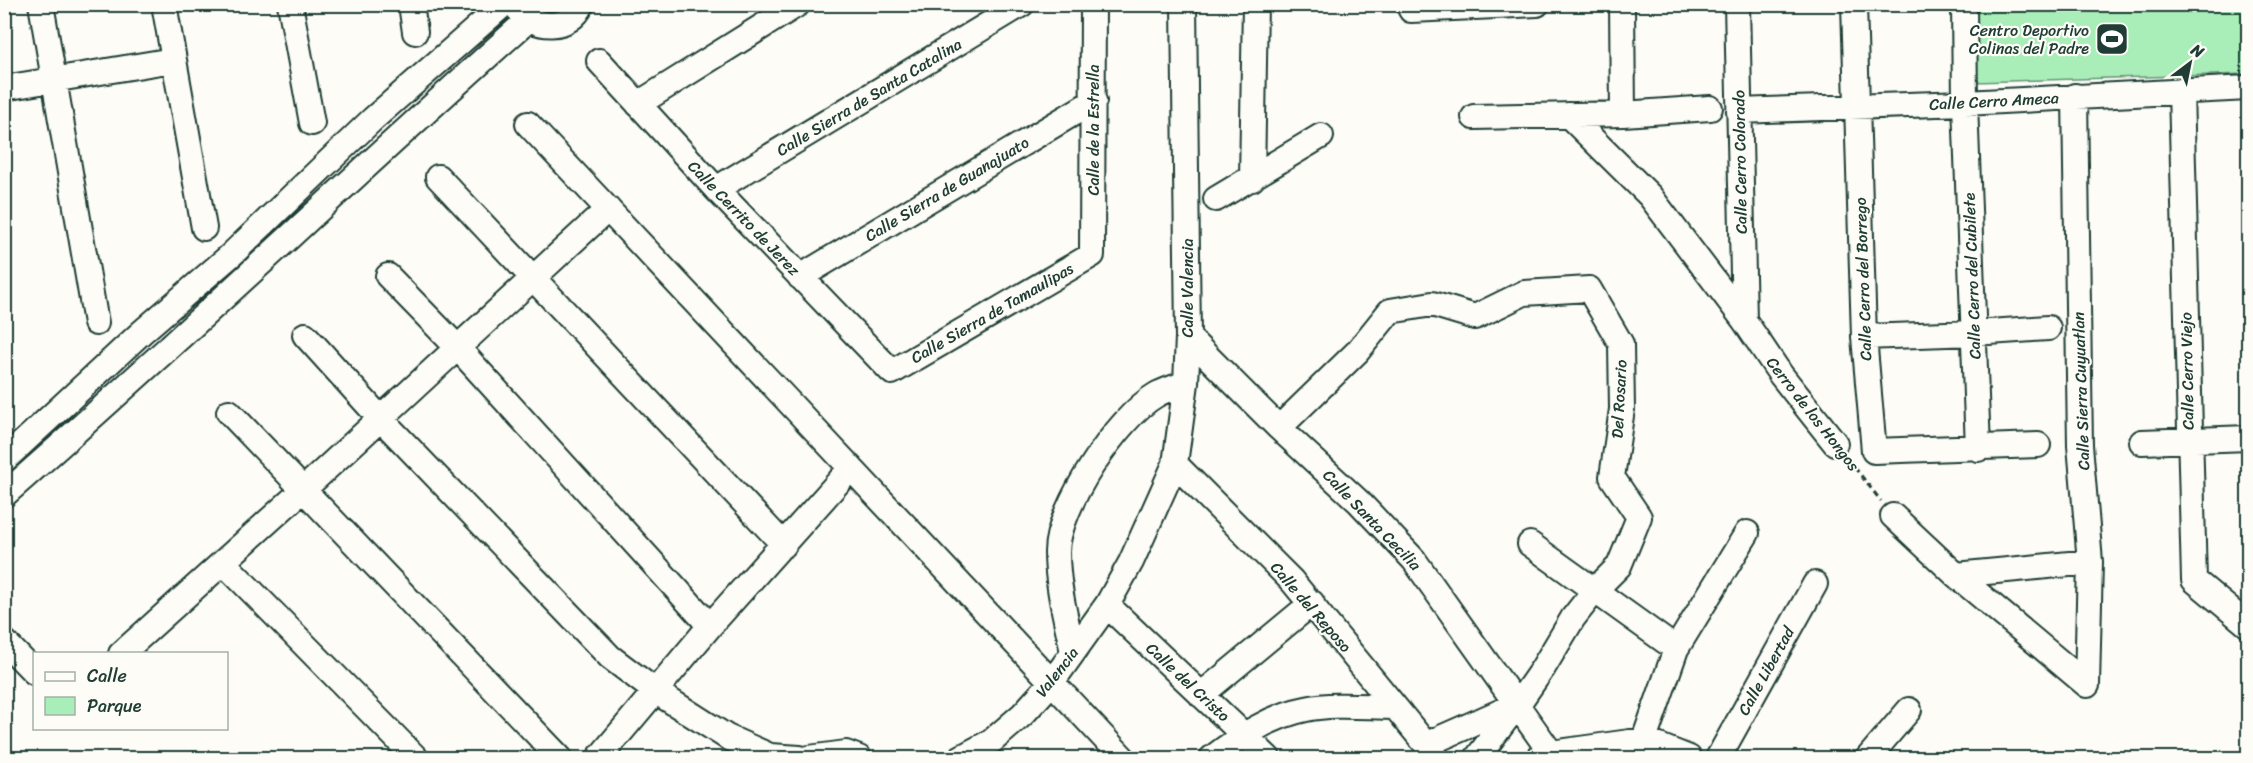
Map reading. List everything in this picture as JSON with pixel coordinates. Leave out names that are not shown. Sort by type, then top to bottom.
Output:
[{"type":"street","points":[[41,4],[96,323]]},
{"type":"street","points":[[164,4],[204,228]]},
{"type":"street","points":[[290,4],[312,123]]},
{"type":"street","points":[[411,4],[415,32]]},
{"type":"street","points":[[4,460],[142,332],[231,255],[373,118],[504,4]]},
{"type":"street","points":[[4,495],[81,428],[393,140],[521,12],[546,26],[565,22],[580,11],[582,4]]},
{"type":"street","points":[[638,104],[798,4]]},
{"type":"street","name":"Calle Sierra de Santa Catalina","points":[[716,189],[1022,4]]},
{"type":"street","name":"Calle de la Estrella","points":[[1092,255],[1093,4]]},
{"type":"street","name":"Calle Valencia","points":[[1131,562],[1175,464],[1186,383],[1188,337],[1184,4]]},
{"type":"street","points":[[1252,178],[1255,4]]},
{"type":"street","points":[[1408,4],[1411,10],[1537,4]]},
{"type":"street","points":[[1622,4],[1623,114]]},
{"type":"street","name":"Calle Cerro Colorado","points":[[1737,4],[1744,320]]},
{"type":"street","name":"Calle Cerro del Borrego","points":[[1854,4],[1864,337],[1874,451],[1978,448]]},
{"type":"street","name":"Calle Cerro del Cubilete","points":[[1964,4],[1965,103],[1978,448]]},
{"type":"street","points":[[4,88],[173,60]]},
{"type":"street","name":"Calle Cerrito de Jerez","points":[[599,61],[716,189],[892,372]]},
{"type":"street","name":"Calle Cerro Ameca","points":[[1739,111],[1965,103],[2248,88]]},
{"type":"street","name":"Calle Cerro Viejo","points":[[2181,91],[2194,580],[2248,625]]},
{"type":"street","name":"Calle Sierra Cuyuatlan","points":[[1956,575],[2087,685],[2090,562],[2080,445],[2075,96]]},
{"type":"street","name":"Calle Sierra de Guanajuato","points":[[800,277],[1094,101]]},
{"type":"street","points":[[1474,117],[1623,114],[1710,108]]},
{"type":"street","name":"Cerro de los Hongos","points":[[1568,115],[1650,196],[1744,320],[1781,375],[1835,443]]},
{"type":"street","points":[[528,124],[1123,759]]},
{"type":"street","points":[[1216,199],[1321,136]]},
{"type":"street","points":[[438,177],[784,545]]},
{"type":"street","points":[[123,652],[608,209]]},
{"type":"street","name":"Calle Sierra de Tamaulipas","points":[[892,372],[1092,255]]},
{"type":"street","points":[[388,276],[457,347],[710,626]]},
{"type":"street","name":"Del Rosario","points":[[1279,428],[1357,352],[1390,312],[1432,304],[1475,317],[1524,294],[1589,289],[1621,344],[1622,409],[1612,477],[1639,518],[1618,566],[1594,590],[1573,618],[1543,668],[1477,759]]},
{"type":"street","points":[[1864,337],[2048,328]]},
{"type":"street","points":[[305,335],[380,418],[610,657],[655,691],[727,737],[770,756],[800,759]]},
{"type":"street","name":"Calle Santa Cecilia","points":[[1188,337],[1279,428],[1359,502],[1414,560],[1518,704],[1543,756]]},
{"type":"street","points":[[1072,652],[1060,590],[1057,549],[1069,506],[1098,455],[1138,409],[1156,395],[1186,383]]},
{"type":"street","points":[[229,412],[560,759]]},
{"type":"street","points":[[2142,442],[2248,438]]},
{"type":"street","points":[[1978,448],[2038,446]]},
{"type":"street","name":"Calle del Reposo","points":[[1175,464],[1292,580],[1432,752]]},
{"type":"street","points":[[599,759],[710,626],[852,468]]},
{"type":"street","points":[[1893,516],[1956,575],[2090,562]]},
{"type":"street","points":[[1644,740],[1676,649],[1747,533]]},
{"type":"street","points":[[1530,544],[1676,649]]},
{"type":"street","points":[[223,562],[416,759]]},
{"type":"street","name":"Valencia","points":[[972,756],[1023,714],[1052,682],[1107,605],[1131,562]]},
{"type":"street","name":"Calle Libertad","points":[[1718,759],[1815,584]]},
{"type":"street","points":[[1201,695],[1312,603]]},
{"type":"street","name":"Calle del Cristo","points":[[1107,605],[1268,759]]},
{"type":"street","points":[[4,641],[33,671]]},
{"type":"street","points":[[1432,752],[1518,704]]},
{"type":"street","points":[[1212,759],[1243,735],[1281,715],[1307,708],[1335,706],[1394,707]]},
{"type":"street","points":[[1868,759],[1909,710]]},
{"type":"street","points":[[1543,756],[1644,740],[1689,759]]},
{"type":"street","points":[[809,759],[846,753],[859,759]]},
{"type":"path","name":"Cerro de los Hongos","points":[[1835,443],[1893,516]]},
{"type":"green space","name":"Centro Deportivo Colinas del Padre","points":[[1975,5],[2248,5],[2248,74],[1976,82]]},
{"type":"place","name":"Centro Deportivo Colinas del Padre","points":[[2112,39]]}]
